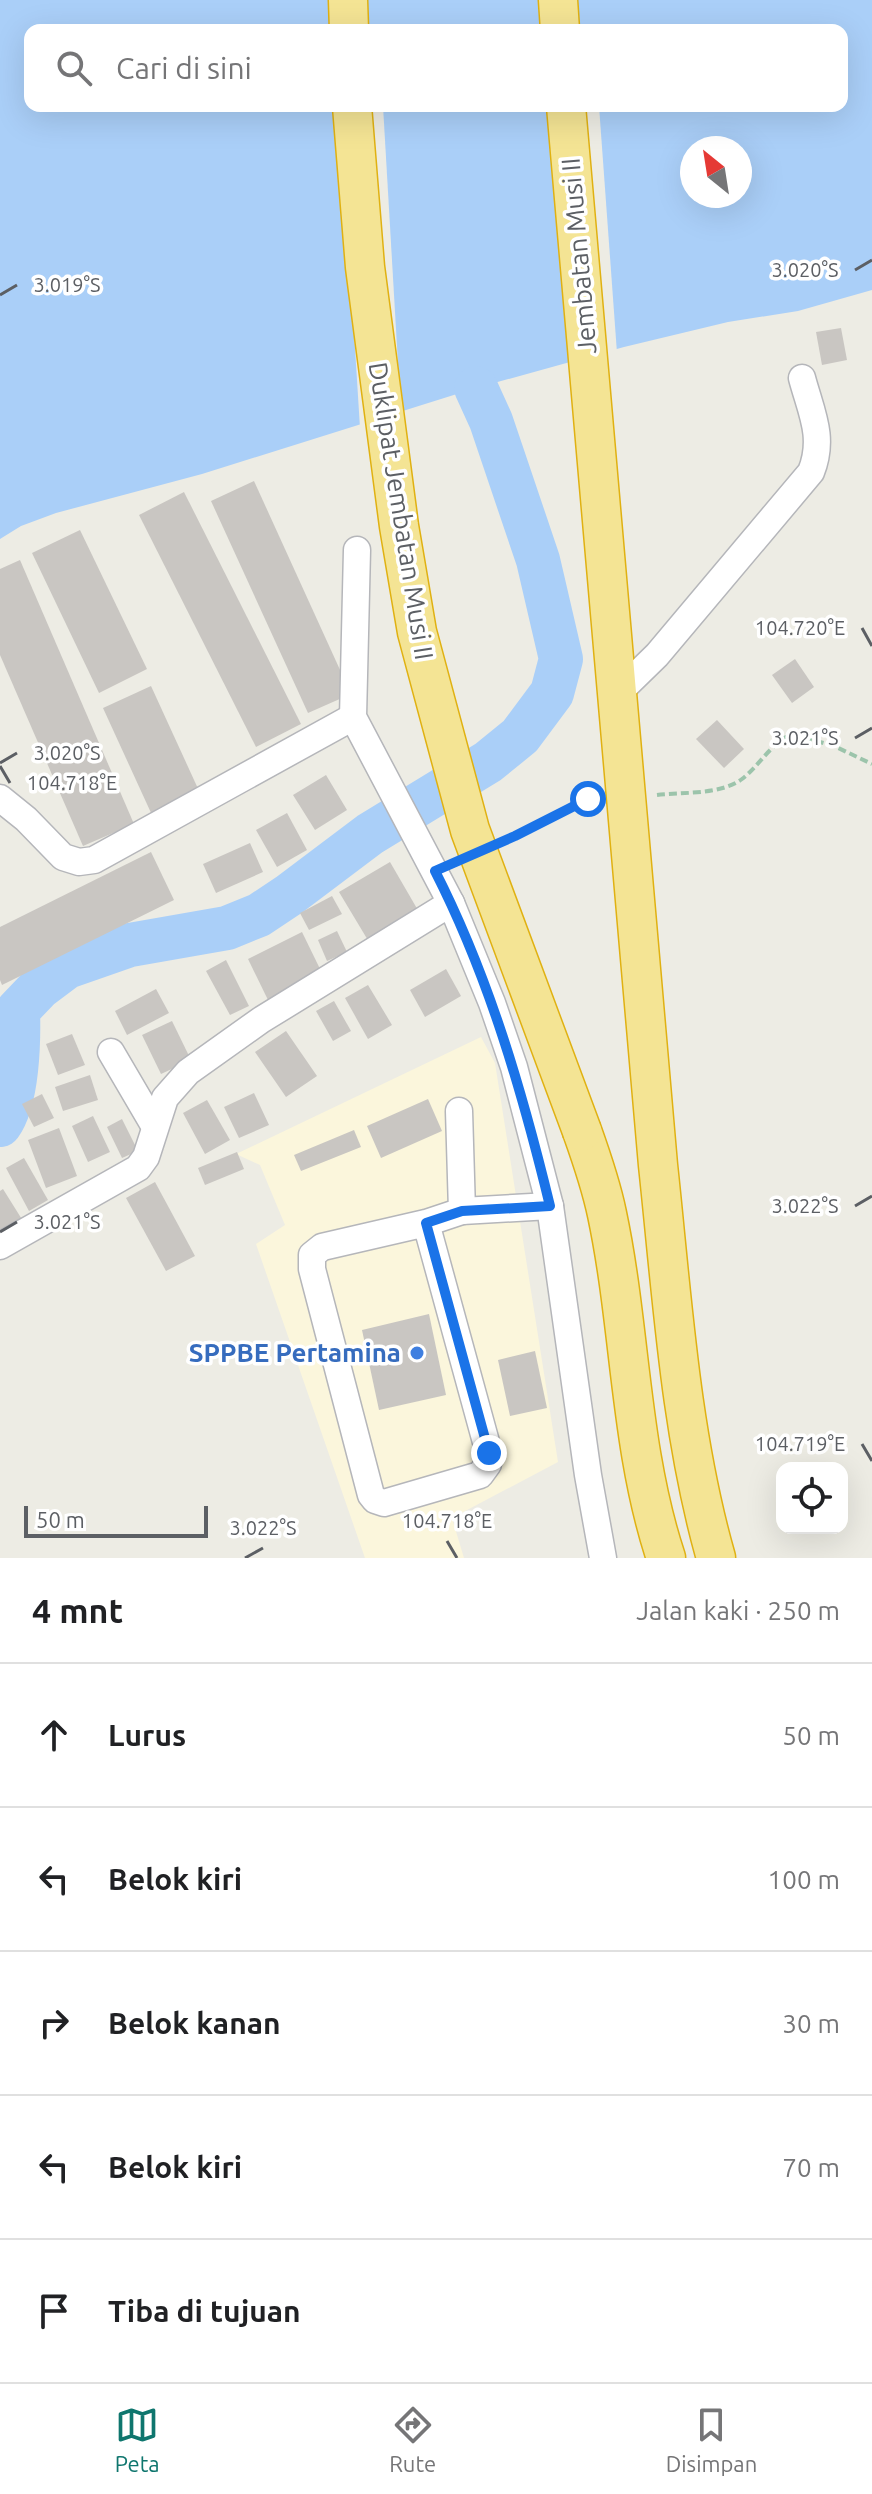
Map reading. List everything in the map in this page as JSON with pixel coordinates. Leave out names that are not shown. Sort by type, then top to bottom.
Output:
[{"type":"highway","points":[[348,0],[349,24]]},
{"type":"highway","points":[[558,0],[560,24]]},
{"type":"highway","name":"Duklipat Jembatan Musi II","points":[[352,112],[365,267],[399,526],[417,632],[470,830],[598,1175],[607,1215],[641,1451],[666,1558]]},
{"type":"highway","name":"Jembatan Musi II","points":[[566,112],[658,1165],[700,1501],[716,1558]]},
{"type":"street","points":[[618,693],[657,655],[811,472],[819,442],[802,378]]},
{"type":"street","points":[[357,550],[353,717],[451,903],[492,1003],[514,1067],[550,1206],[588,1475],[603,1558]]},
{"type":"street","points":[[0,798],[26,819],[63,857],[79,862],[94,860],[353,717]]},
{"type":"street","points":[[0,1246],[138,1168],[146,1157],[165,1098],[188,1072],[261,1020],[451,903]]},
{"type":"street","points":[[111,1052],[155,1127]]},
{"type":"street","points":[[459,1111],[462,1211]]},
{"type":"street","points":[[426,1223],[489,1453],[488,1464],[480,1475],[384,1503],[371,1495],[312,1269],[316,1251],[462,1211],[550,1206]]},
{"type":"path","points":[[501,842],[588,799],[626,799],[718,788],[735,783],[779,741],[792,734],[834,746],[872,764]]},
{"type":"shaded area","name":"SPPBE Pertamina","points":[[481,1037],[495,1063],[558,1462],[452,1518],[464,1558],[365,1558],[256,1244],[285,1225],[260,1165],[236,1154]]},
{"type":"water","points":[[0,0],[872,0],[872,290],[798,311],[728,322],[624,347],[476,388],[202,474],[56,513],[21,526],[0,539]]},
{"type":"pier","points":[[340,112],[383,112],[401,415],[360,428]]},
{"type":"pier","points":[[561,112],[599,112],[617,353],[580,364]]},
{"type":"building","points":[[841,328],[847,360],[822,365],[816,332]]},
{"type":"building","points":[[254,481],[351,694],[308,713],[211,501]]},
{"type":"building","points":[[184,492],[301,724],[256,747],[139,515]]},
{"type":"building","points":[[80,530],[147,669],[99,693],[32,553]]},
{"type":"building","points":[[20,560],[134,824],[83,846],[0,655],[0,569]]},
{"type":"building","points":[[795,659],[814,687],[792,703],[772,675]]},
{"type":"building","points":[[151,686],[200,793],[152,815],[103,708]]},
{"type":"building","points":[[717,720],[744,749],[724,768],[696,739]]},
{"type":"building","points":[[326,775],[347,810],[315,830],[293,795]]},
{"type":"building","points":[[287,813],[307,850],[277,867],[256,830]]},
{"type":"building","points":[[250,843],[263,872],[216,893],[203,864]]},
{"type":"building","points":[[151,852],[174,900],[2,985],[0,927]]},
{"type":"building","points":[[390,862],[419,912],[369,942],[339,892]]},
{"type":"building","points":[[332,896],[342,914],[309,930],[300,913]]},
{"type":"building","points":[[337,931],[347,952],[327,961],[318,940]]},
{"type":"building","points":[[302,932],[322,973],[268,1000],[248,959]]},
{"type":"building","points":[[226,960],[249,1006],[230,1015],[206,971]]},
{"type":"building","points":[[446,969],[461,996],[425,1017],[410,990]]},
{"type":"building","points":[[368,985],[392,1025],[368,1039],[345,998]]},
{"type":"building","points":[[156,989],[169,1013],[127,1035],[115,1011]]},
{"type":"building","points":[[334,1001],[351,1031],[333,1041],[316,1011]]},
{"type":"building","points":[[172,1021],[191,1060],[161,1074],[142,1035]]},
{"type":"building","points":[[286,1031],[317,1076],[286,1097],[255,1052]]},
{"type":"building","points":[[72,1034],[85,1065],[58,1075],[46,1044]]},
{"type":"building","points":[[90,1075],[98,1100],[63,1111],[55,1087]]},
{"type":"building","points":[[254,1093],[269,1125],[239,1138],[224,1107]]},
{"type":"building","points":[[42,1094],[54,1118],[34,1127],[22,1104]]},
{"type":"building","points":[[428,1099],[442,1131],[381,1158],[367,1126]]},
{"type":"building","points":[[207,1100],[230,1140],[205,1154],[183,1113]]},
{"type":"building","points":[[93,1116],[110,1152],[88,1162],[72,1126]]},
{"type":"building","points":[[122,1119],[138,1151],[122,1158],[107,1127]]},
{"type":"building","points":[[59,1128],[77,1176],[46,1188],[28,1140]]},
{"type":"building","points":[[354,1130],[361,1147],[301,1171],[294,1155]]},
{"type":"building","points":[[237,1152],[244,1169],[205,1185],[198,1168]]},
{"type":"building","points":[[24,1158],[48,1200],[29,1211],[6,1168]]},
{"type":"building","points":[[155,1182],[195,1256],[166,1271],[126,1198]]},
{"type":"building","points":[[3,1189],[23,1221],[0,1235],[0,1191]]},
{"type":"building","points":[[429,1314],[446,1395],[379,1410],[362,1330]]},
{"type":"building","points":[[535,1351],[547,1408],[510,1416],[498,1360]]},
{"type":"waterway","points":[[0,1125],[14,1086],[18,1010],[39,988],[67,967],[130,945],[227,928],[259,915],[370,834],[488,762],[520,736],[552,693],[561,659],[538,560],[491,421],[476,388]]},
{"type":"place","name":"SPPBE Pertamina","points":[[417,1353]]},
{"type":"route","points":[[489,1453],[426,1223],[462,1211],[550,1206],[514,1067],[492,1003],[435,871],[588,799]]}]
